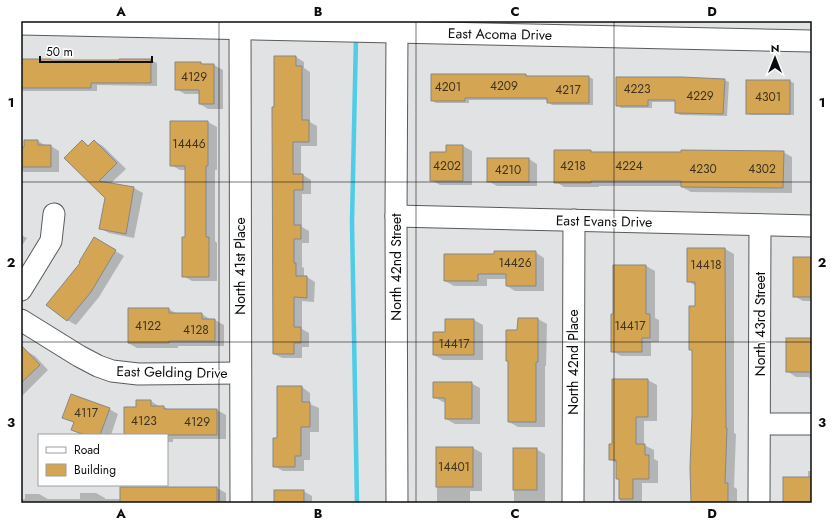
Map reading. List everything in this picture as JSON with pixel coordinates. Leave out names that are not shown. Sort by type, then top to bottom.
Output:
[{"type":"street","name":"East Acoma Drive","points":[[21,24],[389,32],[514,28],[812,40]]},
{"type":"street","name":"North 41st Place","points":[[240,29],[241,503]]},
{"type":"street","name":"North 42nd Street","points":[[389,32],[396,216],[397,503]]},
{"type":"street","points":[[21,290],[51,241],[54,214]]},
{"type":"street","name":"East Evans Drive","points":[[396,216],[812,226]]},
{"type":"street","name":"North 42nd Place","points":[[573,503],[574,220]]},
{"type":"street","name":"North 43rd Street","points":[[759,503],[760,225]]},
{"type":"street","name":"East Gelding Drive","points":[[21,320],[79,356],[98,366],[112,371],[138,374],[240,373]]},
{"type":"street","points":[[760,424],[812,424]]},
{"type":"building","points":[[274,56],[296,56],[296,66],[302,66],[302,120],[309,120],[309,142],[293,142],[293,174],[303,174],[303,190],[294,190],[294,225],[301,225],[301,239],[294,239],[294,263],[296,263],[296,276],[307,276],[307,298],[294,297],[294,327],[301,327],[301,343],[294,343],[294,354],[273,354],[272,107],[274,107]]},
{"type":"building","points":[[21,59],[151,59],[151,83],[91,83],[91,88],[21,88]]},
{"type":"building","points":[[175,62],[201,62],[201,64],[214,64],[214,104],[199,104],[199,90],[175,90]]},
{"type":"building","points":[[431,74],[526,74],[526,76],[589,76],[589,103],[547,103],[547,98],[465,98],[465,101],[431,101]]},
{"type":"building","points":[[616,77],[725,79],[723,114],[675,113],[675,100],[648,100],[648,106],[616,106]]},
{"type":"building","points":[[746,80],[790,80],[790,114],[746,114]]},
{"type":"building","points":[[170,121],[208,121],[208,166],[206,166],[206,237],[209,237],[209,277],[182,277],[182,237],[185,237],[185,166],[170,166]]},
{"type":"building","points":[[24,140],[38,140],[38,145],[51,145],[51,167],[21,167],[21,147],[24,147]]},
{"type":"building","points":[[82,140],[88,146],[94,140],[117,163],[99,181],[134,187],[126,234],[99,229],[105,198],[64,158]]},
{"type":"building","points":[[446,145],[463,145],[463,181],[430,181],[430,152],[446,152]]},
{"type":"building","points":[[554,150],[591,150],[591,152],[681,152],[681,150],[784,151],[783,188],[681,187],[681,181],[591,181],[591,183],[554,183]]},
{"type":"building","points":[[487,158],[529,158],[529,182],[487,182]]},
{"type":"building","points":[[94,237],[116,250],[91,292],[67,321],[46,305],[80,263],[79,262]]},
{"type":"building","points":[[687,248],[725,248],[727,428],[725,483],[728,483],[728,503],[691,503],[690,467],[692,350],[689,350],[689,306],[695,306],[695,282],[687,282]]},
{"type":"building","points":[[494,251],[536,251],[536,286],[506,286],[506,274],[478,274],[478,281],[444,281],[444,254],[494,254]]},
{"type":"building","points":[[793,257],[812,257],[812,297],[793,297]]},
{"type":"building","points":[[613,265],[646,265],[646,314],[650,314],[650,338],[642,338],[642,352],[611,352]]},
{"type":"building","points":[[128,308],[169,308],[169,313],[202,313],[202,319],[215,319],[215,341],[128,343]]},
{"type":"building","points":[[518,318],[538,318],[536,422],[508,422],[508,361],[506,361],[506,330],[517,330]]},
{"type":"building","points":[[445,319],[474,319],[474,355],[433,355],[433,332],[445,332]]},
{"type":"building","points":[[786,338],[812,338],[812,372],[786,372]]},
{"type":"building","points":[[21,345],[40,365],[21,383]]},
{"type":"building","points":[[612,379],[648,379],[648,417],[636,417],[636,444],[645,444],[645,455],[649,455],[649,479],[633,479],[633,499],[619,499],[619,479],[616,479],[616,460],[609,460],[609,444],[612,444]]},
{"type":"building","points":[[433,382],[472,382],[472,419],[445,419],[445,398],[433,398]]},
{"type":"building","points":[[277,386],[302,386],[302,402],[310,402],[310,427],[301,427],[301,456],[295,456],[295,467],[273,467],[273,438],[277,438]]},
{"type":"building","points":[[71,394],[110,408],[100,434],[82,434],[71,430],[74,422],[62,418]]},
{"type":"building","points":[[136,400],[151,400],[151,406],[164,406],[164,409],[217,409],[217,435],[124,434],[124,407],[136,407]]},
{"type":"building","points":[[436,447],[473,447],[473,487],[436,487]]},
{"type":"building","points":[[513,448],[537,448],[537,490],[513,490]]},
{"type":"building","points":[[783,477],[812,477],[812,503],[783,503]]},
{"type":"building","points":[[120,487],[217,487],[217,503],[120,503]]},
{"type":"building","points":[[274,490],[304,490],[304,503],[274,503]]},
{"type":"waterway","points":[[356,37],[352,222],[357,503]]}]
